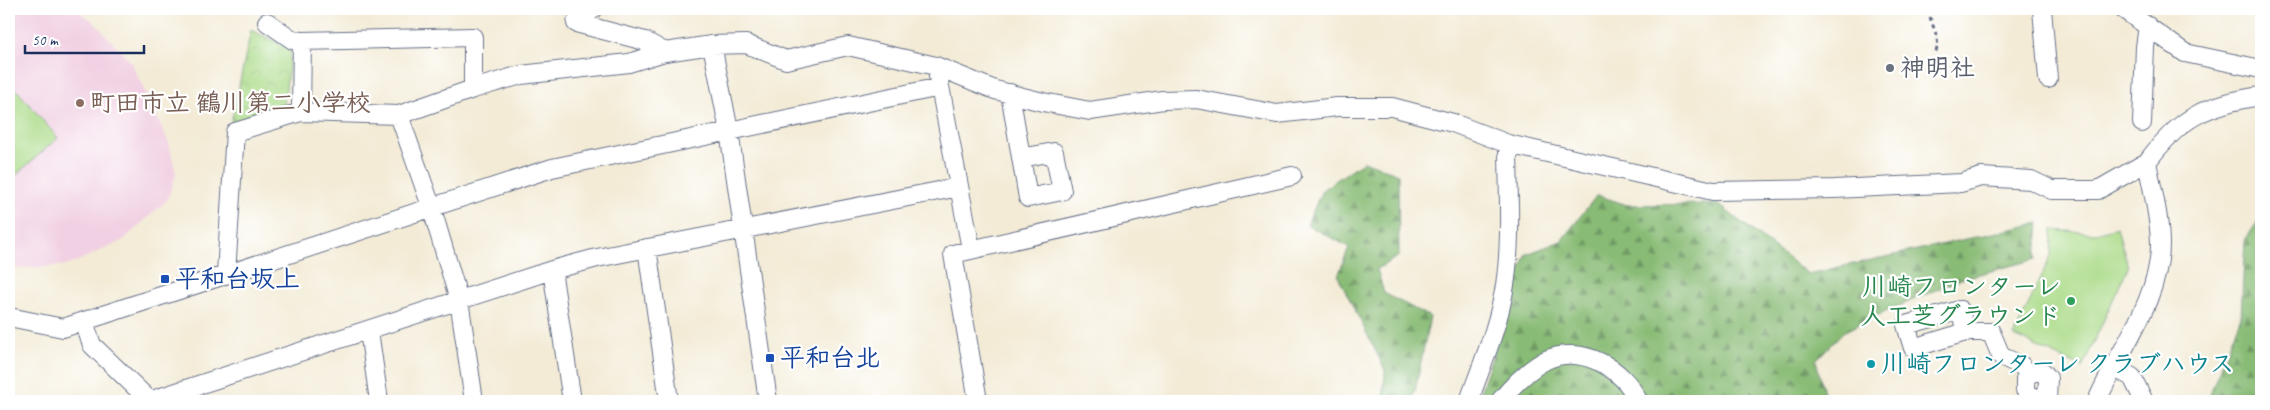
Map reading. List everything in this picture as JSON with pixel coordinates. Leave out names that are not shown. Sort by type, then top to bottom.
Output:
[{"type":"street","points":[[593,9],[576,23],[645,42],[665,52]]},
{"type":"street","points":[[2042,9],[2048,79]]},
{"type":"street","points":[[2123,9],[2184,54],[2261,69]]},
{"type":"street","points":[[267,22],[293,40],[473,37],[473,89]]},
{"type":"street","points":[[2142,123],[2145,47],[2148,26]]},
{"type":"street","points":[[301,112],[302,40]]},
{"type":"street","points":[[226,274],[235,132],[301,112],[399,115],[473,89],[521,75],[629,63],[665,52],[712,45],[746,44],[786,60],[848,46],[936,66],[1010,93],[1090,110],[1163,100],[1196,99],[1277,114],[1337,107],[1392,107],[1452,123],[1508,144],[1713,190],[1834,189],[1961,183],[1981,177],[2031,180],[2052,190],[2098,190],[2147,162],[2165,138],[2202,110],[2230,101],[2261,96]]},
{"type":"street","points":[[712,45],[729,131],[768,401]]},
{"type":"street","points":[[936,66],[970,244]]},
{"type":"street","points":[[9,317],[63,328],[431,206],[552,168],[940,87]]},
{"type":"street","points":[[1010,93],[1021,158]]},
{"type":"street","points":[[399,115],[431,206],[459,300],[474,401]]},
{"type":"street","points":[[1469,401],[1492,333],[1505,286],[1508,234],[1508,144]]},
{"type":"street","points":[[2097,401],[2140,317],[2156,281],[2160,247],[2159,221],[2147,162]]},
{"type":"street","points":[[978,401],[953,254],[970,244],[1292,176]]},
{"type":"street","points":[[84,322],[92,345],[150,401],[552,270],[597,258],[959,187]]},
{"type":"street","points":[[647,248],[669,401]]},
{"type":"street","points":[[552,270],[572,401]]},
{"type":"street","points":[[369,331],[379,401]]},
{"type":"street","points":[[1966,332],[1991,332],[2001,356],[2022,366],[2029,374],[2024,382],[2025,390],[2030,395],[2046,401]]},
{"type":"street","points":[[1500,401],[1529,370],[1548,359],[1567,356],[1586,357],[1606,364],[1624,379],[1638,401]]},
{"type":"street","points":[[2113,368],[2132,377],[2144,401]]},
{"type":"path","points":[[1928,9],[1929,17],[1938,38],[1935,54]]},
{"type":"shaded area","name":"町田市立 鶴川第二小学校","points":[[9,9],[75,9],[93,21],[131,62],[169,143],[176,174],[167,200],[122,241],[69,265],[9,269]]},
{"type":"green space","points":[[251,30],[291,49],[284,105],[246,120],[231,123]]},
{"type":"green space","points":[[9,81],[58,138],[9,181]]},
{"type":"green space","points":[[1364,161],[1398,174],[1399,256],[1377,269],[1384,293],[1430,317],[1415,391],[1410,401],[1383,401],[1385,370],[1338,276],[1349,247],[1307,225],[1322,190]]},
{"type":"green space","points":[[1597,195],[1627,205],[1718,204],[1808,274],[2039,223],[2036,259],[1961,279],[1843,332],[1816,360],[1826,401],[1477,401],[1498,340],[1515,303],[1517,278],[1527,254],[1561,241]]},
{"type":"green space","points":[[2261,217],[2261,401],[2207,401],[2241,316],[2245,240]]},
{"type":"green space","name":"川崎フロンターレ 人工芝グラウンド","points":[[2117,227],[2128,267],[2082,368],[2014,336],[2051,255],[2052,230],[2096,233]]},
{"type":"place","name":"神明社","points":[[1890,68]]},
{"type":"place","name":"町田市立 鶴川第二小学校","points":[[80,103]]},
{"type":"place","name":"平和台坂上","points":[[165,279]]},
{"type":"place","name":"川崎フロンターレ 人工芝グラウンド","points":[[2071,301]]},
{"type":"place","name":"平和台北","points":[[770,358]]},
{"type":"place","name":"川崎フロンターレ クラブハウス","points":[[1871,364]]}]
